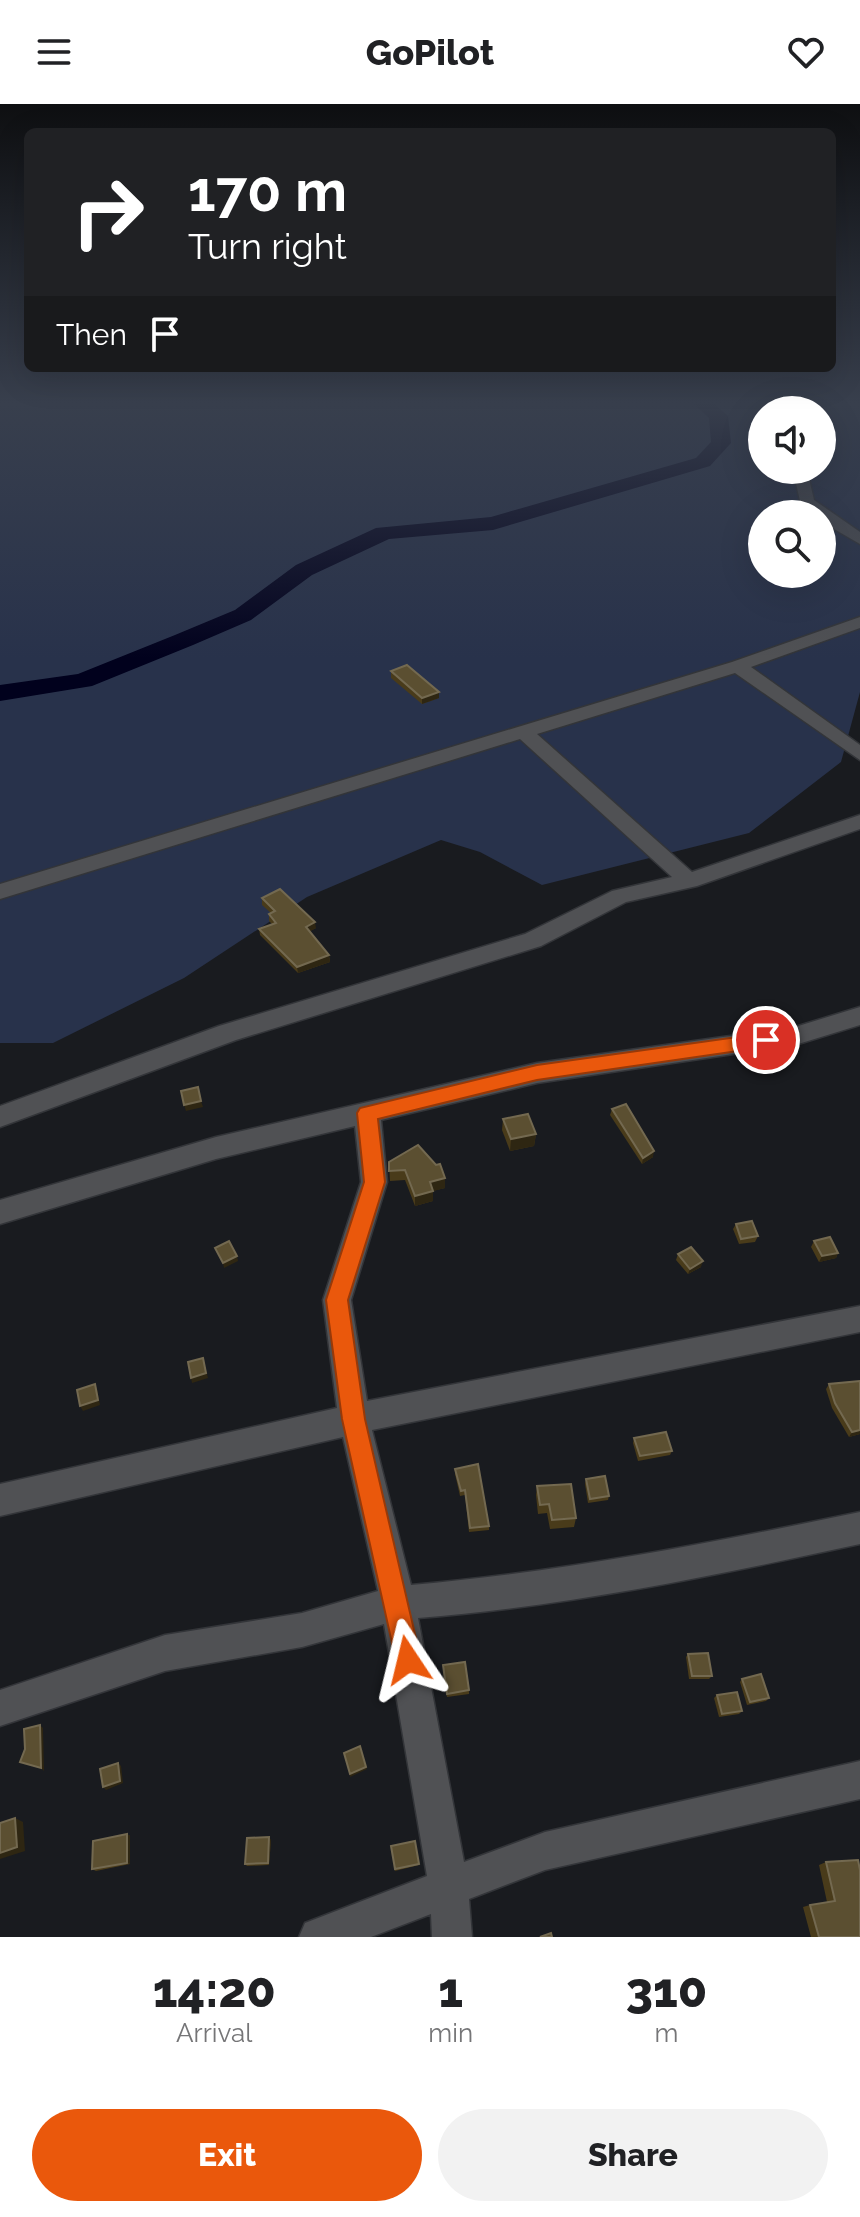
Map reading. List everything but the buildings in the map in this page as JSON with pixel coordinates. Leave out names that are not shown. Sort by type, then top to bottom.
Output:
[{"type":"street","points":[[836,524],[860,539]]},
{"type":"street","points":[[0,892],[738,666],[860,622]]},
{"type":"street","points":[[738,666],[860,754]]},
{"type":"street","points":[[524,732],[689,881]]},
{"type":"street","points":[[0,1117],[228,1033],[533,940],[620,896],[689,881],[860,822]]},
{"type":"street","points":[[0,1212],[216,1148],[537,1073],[795,1036],[860,1016]]},
{"type":"street","points":[[367,1113],[374,1182],[337,1300],[354,1419],[398,1603],[449,1889],[452,1937]]},
{"type":"street","points":[[0,1500],[354,1419],[860,1319]]},
{"type":"street","points":[[0,1708],[165,1653],[302,1630],[398,1603],[547,1588],[680,1566],[860,1528]]},
{"type":"street","points":[[319,1937],[545,1851],[860,1780]]},
{"type":"shaded area","points":[[0,487],[860,487],[860,692],[841,762],[749,833],[542,885],[480,852],[441,840],[307,897],[184,978],[53,1043],[0,1043]]},
{"type":"waterway","points":[[0,693],[83,681],[184,640],[243,615],[304,570],[384,533],[493,523],[619,487]]},
{"type":"route","points":[[408,1660],[398,1603],[354,1419],[337,1300],[374,1182],[367,1113],[537,1073],[766,1040]]}]
